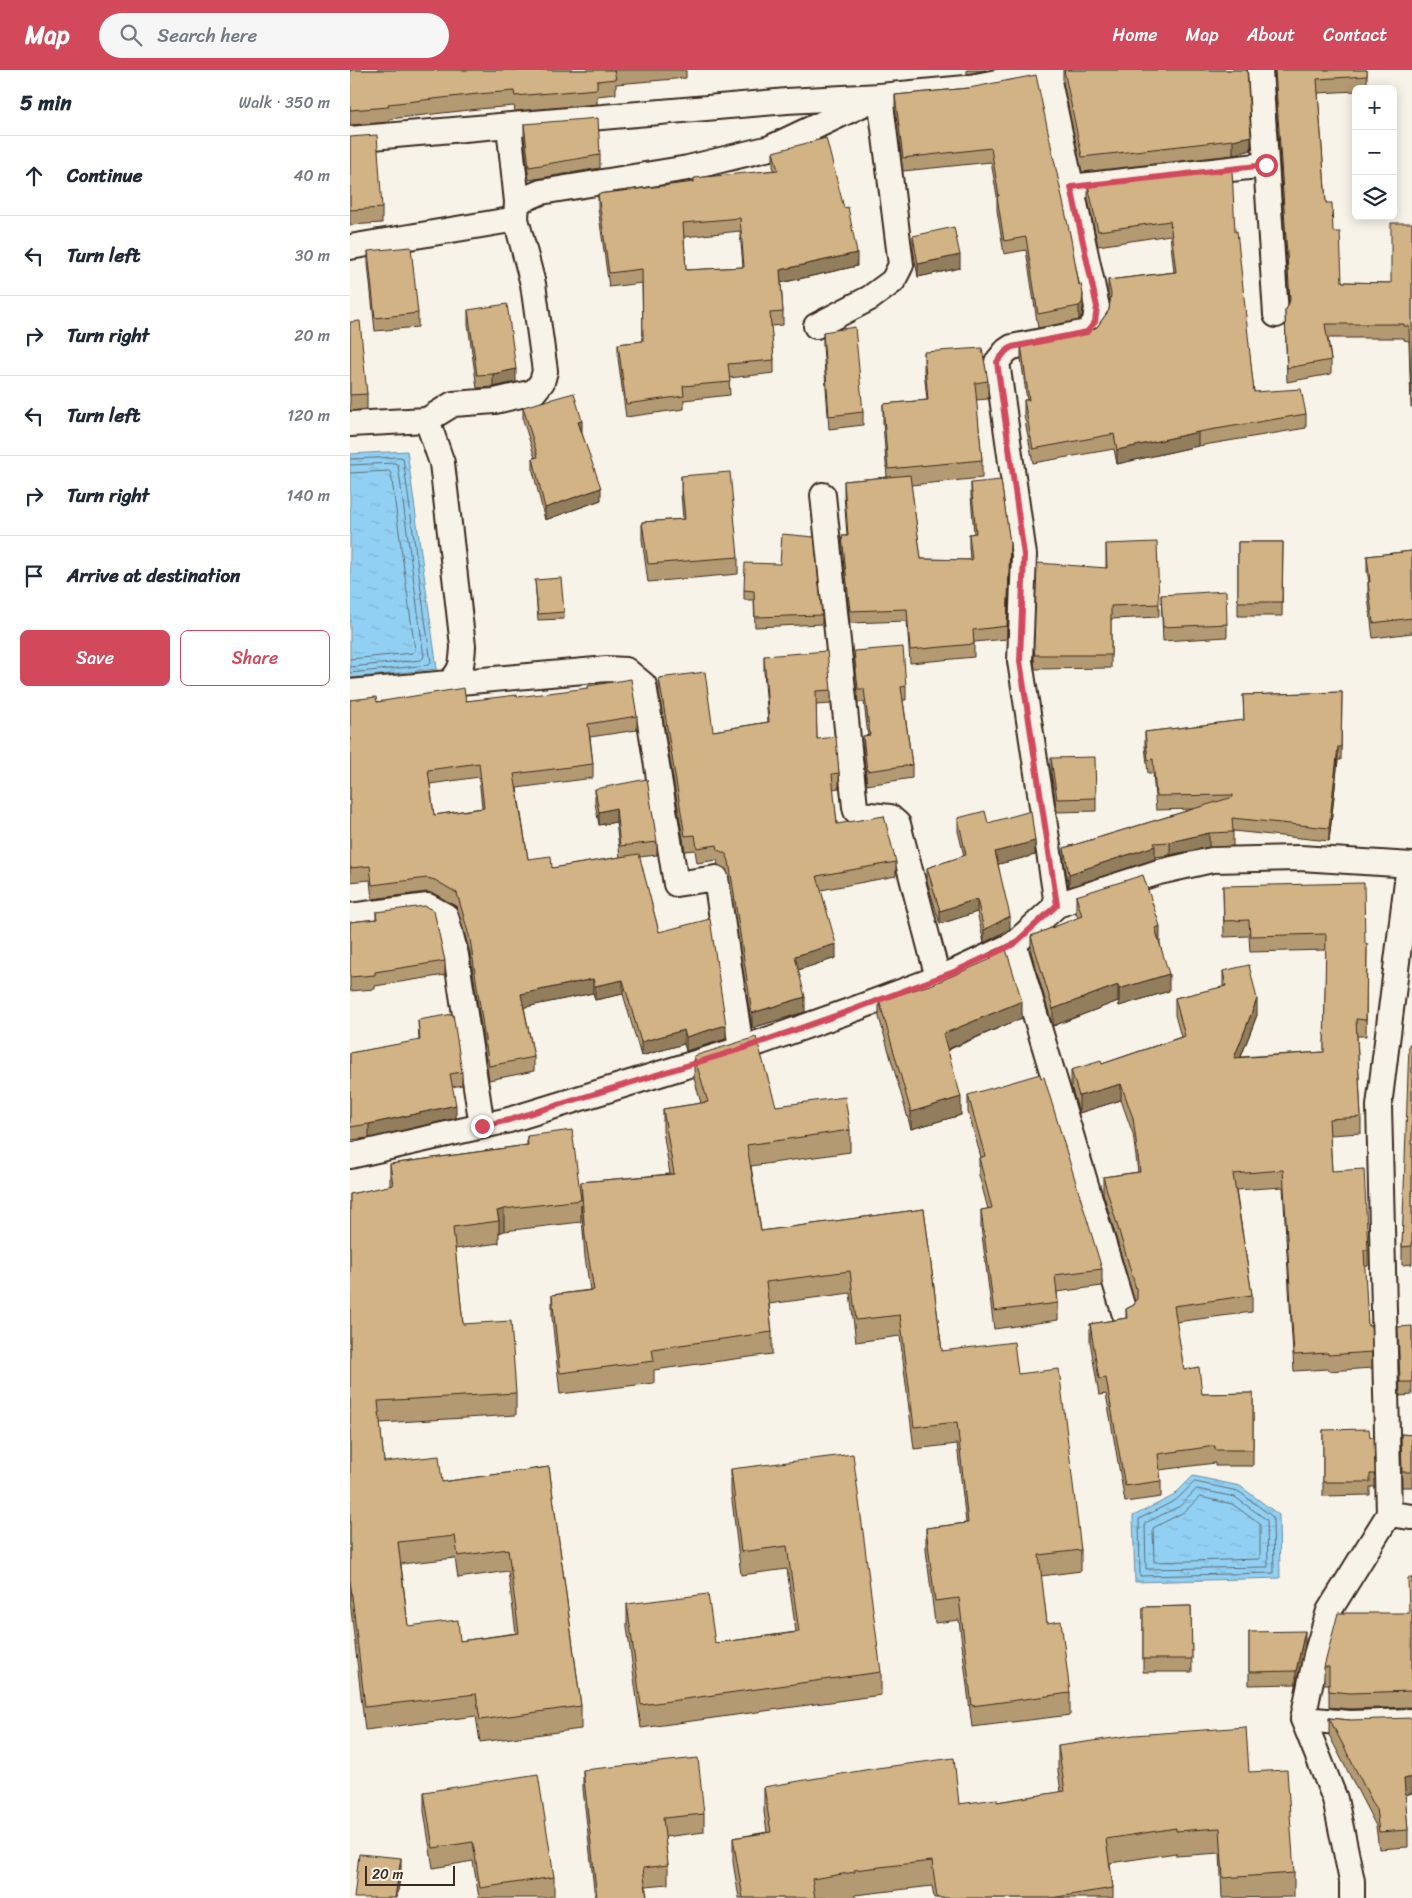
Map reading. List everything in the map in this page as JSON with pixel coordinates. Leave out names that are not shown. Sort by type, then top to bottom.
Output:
[{"type":"street","points":[[1260,70],[1276,316]]},
{"type":"street","points":[[350,139],[788,101],[880,96],[964,79],[1053,71],[1071,187],[1097,307],[1095,322],[1087,332],[1012,347],[997,362],[1024,555],[1020,661],[1057,905]]},
{"type":"street","points":[[350,247],[517,210],[542,192],[688,168],[770,148],[880,96]]},
{"type":"street","points":[[816,326],[870,298],[893,280],[901,265],[880,96]]},
{"type":"street","points":[[350,424],[427,420],[452,404],[495,401],[534,392],[542,382],[545,371],[533,284],[517,210],[509,126]]},
{"type":"street","points":[[1071,187],[1266,165]]},
{"type":"street","points":[[427,420],[442,463],[463,646],[462,663],[458,674],[449,683]]},
{"type":"street","points":[[823,495],[854,807],[860,814],[890,817],[898,824],[938,978]]},
{"type":"street","points":[[350,692],[607,669],[626,670],[644,686],[676,884],[716,878],[741,1049]]},
{"type":"street","points":[[350,1156],[509,1120],[741,1049],[938,978],[1014,944],[1057,905],[1159,872],[1212,860],[1300,858],[1410,865],[1379,1106],[1401,1515],[1329,1611],[1316,1655],[1303,1719],[1335,1799],[1352,1881],[1352,1898]]},
{"type":"street","points":[[350,916],[428,906],[446,916],[456,955],[482,1126]]},
{"type":"street","points":[[1014,944],[1124,1312]]},
{"type":"street","points":[[1303,1719],[1350,1723],[1412,1721]]},
{"type":"water","points":[[407,451],[437,669],[350,678],[350,454]]},
{"type":"water","points":[[1193,1476],[1240,1486],[1279,1515],[1280,1578],[1135,1582],[1133,1516],[1173,1496]]},
{"type":"building","points":[[350,70],[614,70],[616,79],[597,81],[597,89],[515,96],[514,91],[478,94],[388,104],[389,107],[350,110]]},
{"type":"building","points":[[1064,70],[1247,70],[1251,136],[1233,140],[1082,157]]},
{"type":"building","points":[[1275,70],[1367,70],[1367,76],[1317,79],[1326,203],[1332,203],[1333,232],[1340,232],[1342,282],[1391,283],[1391,223],[1412,223],[1412,393],[1409,326],[1404,326],[1404,324],[1325,324],[1331,360],[1287,368],[1285,311],[1290,300]]},
{"type":"building","points":[[1036,75],[1079,285],[1081,284],[1083,294],[1082,303],[1079,306],[1038,314],[1026,237],[1004,241],[991,148],[903,158],[895,95],[969,88]]},
{"type":"building","points":[[598,118],[600,155],[529,167],[524,124]]},
{"type":"building","points":[[377,135],[382,208],[350,210],[350,137]]},
{"type":"building","points":[[826,138],[844,208],[848,207],[857,253],[780,270],[783,312],[770,313],[774,360],[728,364],[730,382],[683,386],[684,396],[626,404],[618,344],[643,341],[642,269],[609,273],[598,194],[694,182],[694,178],[778,170],[773,152]],"holes":[[[740,218],[744,267],[686,270],[683,223]]]},
{"type":"building","points":[[1232,169],[1235,232],[1237,231],[1254,392],[1301,389],[1306,414],[1198,432],[1117,450],[1114,434],[1033,449],[1024,400],[1029,400],[1021,345],[1090,331],[1097,327],[1109,310],[1111,294],[1108,280],[1176,272],[1170,221],[1098,231],[1088,185]]},
{"type":"building","points":[[954,227],[960,255],[918,264],[913,236]]},
{"type":"building","points":[[411,247],[418,313],[375,318],[368,251]]},
{"type":"building","points":[[507,304],[516,369],[477,375],[468,310]]},
{"type":"building","points":[[360,321],[367,394],[350,395],[350,322]]},
{"type":"building","points":[[855,327],[863,412],[829,416],[823,332]]},
{"type":"building","points":[[982,348],[988,381],[975,383],[982,460],[888,469],[883,404],[928,400],[924,352]]},
{"type":"building","points":[[574,393],[582,421],[578,422],[601,488],[545,508],[533,458],[538,457],[523,407]]},
{"type":"building","points":[[730,472],[738,557],[648,564],[642,522],[685,519],[681,476]]},
{"type":"building","points":[[910,475],[921,559],[972,560],[969,534],[976,533],[971,483],[1001,480],[1010,543],[1007,626],[973,630],[974,644],[910,650],[907,609],[850,611],[842,536],[848,536],[844,481]]},
{"type":"building","points":[[782,534],[814,537],[822,615],[755,617],[754,591],[744,590],[745,563],[780,564]]},
{"type":"building","points":[[1157,542],[1159,604],[1111,606],[1111,655],[1035,655],[1037,563],[1107,568],[1106,544]]},
{"type":"building","points":[[1238,542],[1283,542],[1282,602],[1238,602]]},
{"type":"building","points":[[1412,551],[1412,618],[1373,623],[1367,556]]},
{"type":"building","points":[[561,578],[564,612],[538,614],[535,580]]},
{"type":"building","points":[[1226,591],[1227,624],[1163,627],[1161,595]]},
{"type":"building","points":[[903,647],[906,686],[901,687],[912,765],[867,771],[863,736],[870,735],[864,689],[858,689],[854,651]]},
{"type":"building","points":[[827,651],[831,690],[816,691],[817,739],[836,737],[839,773],[832,774],[837,824],[884,816],[896,862],[817,876],[836,944],[795,956],[805,997],[752,1013],[729,861],[726,854],[718,850],[717,845],[697,848],[695,835],[685,836],[659,678],[705,672],[713,731],[769,722],[764,656]]},
{"type":"building","points":[[631,679],[637,716],[588,724],[593,764],[514,774],[528,859],[551,856],[552,868],[639,854],[659,932],[710,919],[726,1025],[686,1037],[684,1030],[641,1042],[623,980],[595,986],[593,979],[521,994],[534,1057],[489,1066],[470,939],[457,893],[435,880],[427,878],[372,885],[370,866],[350,868],[350,700],[376,697],[377,702],[464,688],[466,701],[517,695],[517,697],[588,688],[588,686]],"holes":[[[479,763],[484,808],[434,815],[428,770]]]},
{"type":"building","points":[[1342,692],[1341,747],[1338,747],[1329,828],[1232,818],[1233,832],[1209,833],[1170,842],[1154,843],[1155,846],[1069,874],[1064,848],[1233,797],[1233,795],[1156,796],[1153,759],[1148,760],[1145,732],[1244,720],[1243,695]]},
{"type":"building","points":[[1095,757],[1096,798],[1057,799],[1051,758]]},
{"type":"building","points":[[647,779],[657,842],[620,846],[616,808],[599,812],[595,789]]},
{"type":"building","points":[[985,811],[988,823],[1031,811],[1035,841],[995,852],[1010,916],[984,930],[977,899],[940,911],[927,868],[966,855],[958,818]]},
{"type":"building","points":[[1143,875],[1160,926],[1155,928],[1169,974],[1119,989],[1118,985],[1053,1009],[1031,936],[1082,916],[1076,896]]},
{"type":"building","points":[[1364,883],[1365,944],[1367,944],[1366,1020],[1356,1019],[1361,1117],[1329,1119],[1332,1171],[1364,1169],[1368,1250],[1364,1250],[1368,1326],[1371,1326],[1372,1352],[1294,1355],[1283,1170],[1233,1174],[1252,1295],[1174,1306],[1184,1370],[1199,1367],[1202,1394],[1253,1393],[1253,1450],[1215,1450],[1215,1446],[1158,1454],[1161,1481],[1125,1486],[1106,1378],[1099,1379],[1090,1324],[1127,1318],[1126,1309],[1134,1305],[1137,1298],[1137,1292],[1103,1177],[1140,1172],[1133,1118],[1121,1084],[1079,1096],[1071,1070],[1101,1061],[1102,1064],[1185,1036],[1175,998],[1226,986],[1223,971],[1249,965],[1257,999],[1234,1058],[1324,1052],[1326,934],[1250,936],[1249,920],[1224,921],[1223,886]]},
{"type":"building","points":[[425,906],[434,911],[445,961],[375,972],[375,975],[350,977],[350,922],[377,919],[376,912]]},
{"type":"building","points":[[1005,946],[1022,1001],[943,1034],[961,1097],[911,1112],[879,1000],[933,984],[991,959],[990,953]]},
{"type":"building","points":[[453,1014],[462,1072],[450,1074],[456,1105],[350,1127],[350,1053],[420,1040],[418,1020]]},
{"type":"building","points":[[756,1037],[776,1106],[845,1097],[850,1130],[747,1145],[761,1231],[924,1209],[942,1351],[1014,1342],[1018,1374],[1059,1369],[1081,1550],[1039,1555],[1047,1623],[1061,1621],[1070,1693],[972,1706],[959,1598],[935,1601],[926,1528],[968,1523],[957,1422],[914,1427],[900,1315],[856,1320],[850,1271],[766,1282],[772,1332],[652,1349],[654,1361],[560,1373],[552,1295],[594,1290],[585,1236],[581,1182],[674,1174],[663,1109],[708,1102],[694,1056]]},
{"type":"building","points":[[1409,1044],[1412,1044],[1412,1246],[1402,1247]]},
{"type":"building","points":[[1040,1074],[1041,1078],[1044,1077],[1102,1269],[1055,1275],[1058,1303],[994,1311],[981,1210],[992,1208],[979,1158],[985,1156],[968,1095]]},
{"type":"building","points":[[572,1130],[581,1200],[504,1209],[497,1211],[499,1221],[453,1227],[463,1324],[511,1321],[516,1393],[378,1401],[384,1462],[439,1456],[442,1482],[549,1467],[581,1706],[480,1720],[476,1694],[365,1707],[350,1579],[350,1194],[393,1185],[390,1164],[528,1145],[527,1136]],"holes":[[[455,1536],[458,1556],[508,1549],[519,1633],[460,1641],[458,1620],[408,1626],[398,1542]]]},
{"type":"building","points":[[1412,1326],[1412,1382],[1400,1382],[1398,1327]]},
{"type":"building","points":[[1369,1429],[1370,1437],[1374,1437],[1375,1474],[1370,1474],[1370,1482],[1323,1482],[1323,1430]]},
{"type":"building","points":[[1401,1434],[1412,1435],[1412,1472],[1402,1472]]},
{"type":"building","points":[[853,1454],[881,1672],[641,1705],[627,1604],[708,1594],[715,1643],[799,1632],[787,1546],[741,1552],[731,1469]]},
{"type":"building","points":[[1408,1578],[1412,1578],[1412,1691],[1350,1693],[1329,1691],[1329,1667],[1324,1667],[1338,1613],[1409,1613]]},
{"type":"building","points":[[1191,1606],[1192,1659],[1143,1659],[1143,1607]]},
{"type":"building","points":[[1305,1631],[1296,1671],[1249,1672],[1249,1632]]},
{"type":"building","points":[[1329,1718],[1350,1720],[1412,1718],[1412,1777],[1404,1779],[1408,1830],[1379,1832],[1376,1809]]},
{"type":"building","points":[[1246,1727],[1249,1772],[1287,1770],[1294,1873],[1223,1878],[1220,1828],[1176,1831],[1176,1828],[1106,1839],[1113,1888],[1051,1898],[937,1898],[932,1861],[854,1870],[855,1872],[812,1879],[815,1898],[743,1898],[733,1838],[771,1832],[764,1787],[877,1768],[954,1758],[959,1804],[997,1799],[997,1802],[1065,1791],[1058,1746],[1134,1735]]},
{"type":"building","points":[[698,1758],[704,1814],[663,1818],[668,1865],[643,1868],[647,1898],[597,1898],[583,1770]]},
{"type":"building","points":[[538,1774],[554,1877],[480,1888],[473,1842],[433,1848],[424,1792]]},
{"type":"building","points":[[359,1854],[401,1858],[395,1898],[354,1898]]},
{"type":"route","points":[[482,1126],[509,1120],[741,1049],[954,972],[1014,944],[1057,905],[1020,661],[1024,555],[997,362],[1012,347],[1087,332],[1095,322],[1097,307],[1071,187],[1266,165]]}]
